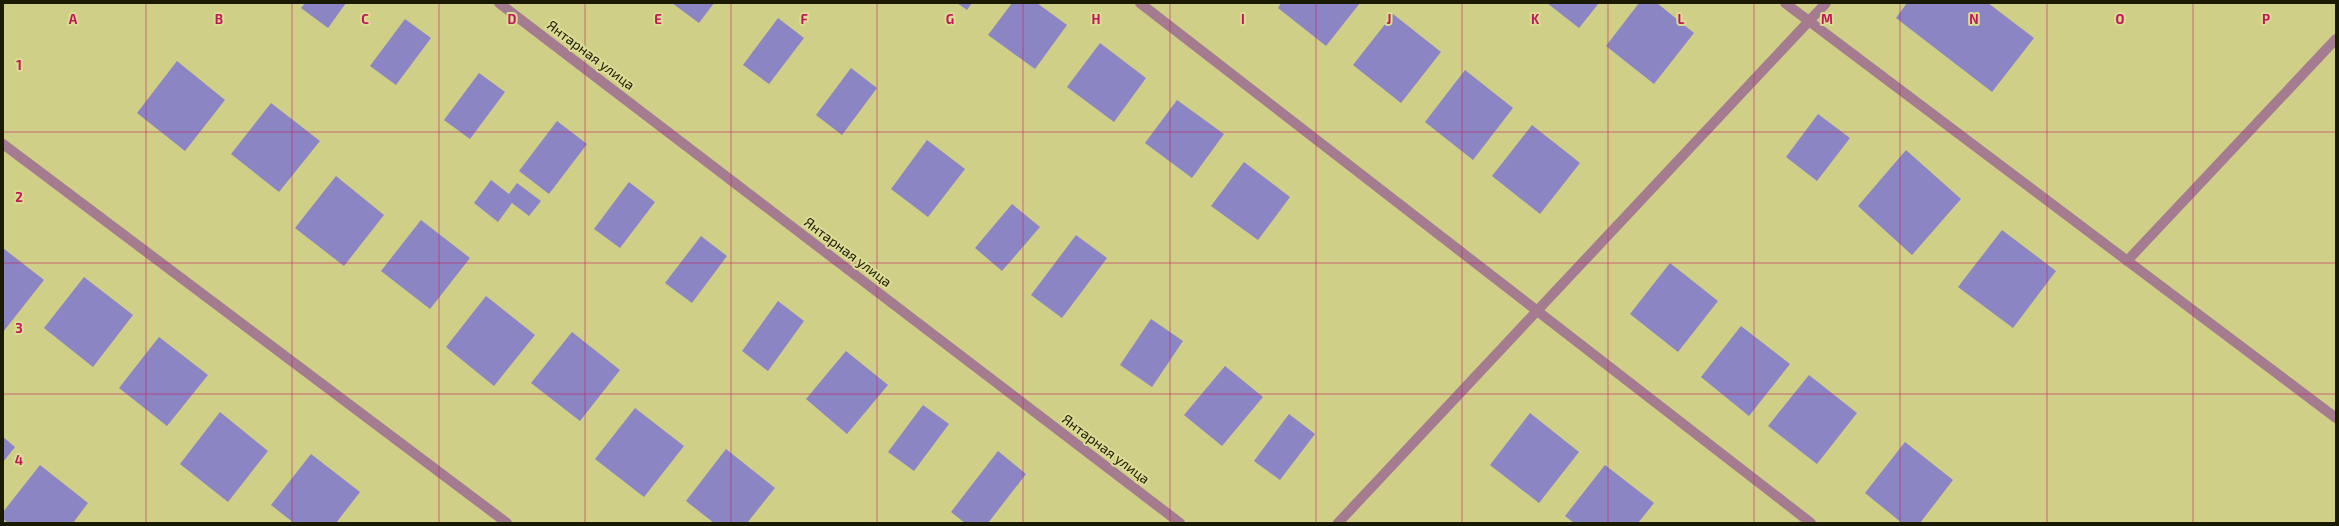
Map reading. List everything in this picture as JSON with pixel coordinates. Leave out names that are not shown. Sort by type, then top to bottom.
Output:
[{"type":"street","name":"Янтарная улица","points":[[500,3],[1180,523]]},
{"type":"street","points":[[1140,3],[1811,523]]},
{"type":"street","points":[[1785,3],[2336,418]]},
{"type":"street","points":[[1338,523],[1826,3]]},
{"type":"street","points":[[2127,261],[2336,39]]},
{"type":"street","points":[[3,144],[507,523]]},
{"type":"building","points":[[305,3],[346,3],[328,28],[301,8]]},
{"type":"building","points":[[672,3],[714,3],[699,23]]},
{"type":"building","points":[[957,3],[972,3],[967,10]]},
{"type":"building","points":[[1012,3],[1037,3],[1067,25],[1035,69],[988,35]]},
{"type":"building","points":[[1281,3],[1360,3],[1326,46],[1278,8]]},
{"type":"building","points":[[1547,3],[1599,3],[1579,28]]},
{"type":"building","points":[[1639,3],[1657,3],[1694,33],[1654,84],[1606,46]]},
{"type":"building","points":[[1907,3],[1988,3],[2034,38],[1992,92],[1896,18]]},
{"type":"building","points":[[1393,14],[1441,52],[1401,103],[1353,65]]},
{"type":"building","points":[[778,18],[804,38],[769,84],[743,65]]},
{"type":"building","points":[[405,19],[431,38],[396,85],[370,66]]},
{"type":"building","points":[[1100,43],[1146,78],[1114,122],[1067,87]]},
{"type":"building","points":[[177,61],[225,100],[185,151],[137,113]]},
{"type":"building","points":[[851,68],[877,88],[842,135],[816,115]]},
{"type":"building","points":[[1465,70],[1513,108],[1473,160],[1425,122]]},
{"type":"building","points":[[479,73],[505,92],[470,139],[444,120]]},
{"type":"building","points":[[1177,100],[1224,134],[1192,178],[1145,143]]},
{"type":"building","points":[[271,103],[320,141],[279,192],[231,154]]},
{"type":"building","points":[[1818,114],[1850,138],[1817,181],[1786,157]]},
{"type":"building","points":[[557,121],[587,144],[549,194],[519,171]]},
{"type":"building","points":[[1532,125],[1580,163],[1540,214],[1492,176]]},
{"type":"building","points":[[927,140],[965,169],[928,217],[891,189]]},
{"type":"building","points":[[1906,150],[1961,199],[1912,255],[1858,206]]},
{"type":"building","points":[[1244,162],[1290,197],[1258,240],[1211,206]]},
{"type":"building","points":[[336,176],[384,215],[344,266],[295,228]]},
{"type":"building","points":[[491,180],[509,194],[517,183],[541,201],[529,216],[512,203],[498,222],[474,203]]},
{"type":"building","points":[[629,182],[655,202],[620,248],[594,229]]},
{"type":"building","points":[[1012,204],[1040,227],[1002,271],[975,248]]},
{"type":"building","points":[[421,220],[470,258],[430,309],[381,271]]},
{"type":"building","points":[[2002,230],[2056,271],[2013,328],[1958,287]]},
{"type":"building","points":[[1076,235],[1107,258],[1062,318],[1031,295]]},
{"type":"building","points":[[701,236],[727,256],[692,303],[665,283]]},
{"type":"building","points":[[3,248],[44,280],[3,332]]},
{"type":"building","points":[[1670,263],[1718,301],[1678,352],[1630,314]]},
{"type":"building","points":[[84,277],[133,315],[93,367],[44,328]]},
{"type":"building","points":[[486,296],[535,335],[494,386],[446,347]]},
{"type":"building","points":[[778,301],[804,321],[768,371],[742,351]]},
{"type":"building","points":[[1151,319],[1183,341],[1152,387],[1120,365]]},
{"type":"building","points":[[1741,326],[1790,364],[1749,416],[1701,377]]},
{"type":"building","points":[[572,332],[620,370],[580,421],[531,383]]},
{"type":"building","points":[[159,337],[208,375],[167,426],[119,388]]},
{"type":"building","points":[[846,351],[888,385],[847,434],[806,399]]},
{"type":"building","points":[[1225,366],[1263,397],[1222,446],[1184,415]]},
{"type":"building","points":[[1809,375],[1857,413],[1817,464],[1768,426]]},
{"type":"building","points":[[923,405],[949,424],[914,471],[888,452]]},
{"type":"building","points":[[635,408],[684,446],[644,497],[595,459]]},
{"type":"building","points":[[220,412],[268,451],[228,502],[180,464]]},
{"type":"building","points":[[1530,413],[1579,452],[1539,503],[1490,465]]},
{"type":"building","points":[[1289,414],[1315,434],[1280,480],[1254,461]]},
{"type":"building","points":[[3,437],[15,447],[3,462]]},
{"type":"building","points":[[1905,442],[1953,480],[1920,523],[1902,523],[1865,493]]},
{"type":"building","points":[[726,449],[775,488],[747,523],[714,523],[686,501]]},
{"type":"building","points":[[998,451],[1026,474],[988,523],[965,523],[951,512]]},
{"type":"building","points":[[311,454],[360,492],[336,523],[294,523],[271,505]]},
{"type":"building","points":[[40,465],[88,503],[73,523],[8,523],[3,519],[3,512]]},
{"type":"building","points":[[1605,465],[1654,503],[1638,523],[1574,523],[1565,516]]}]
